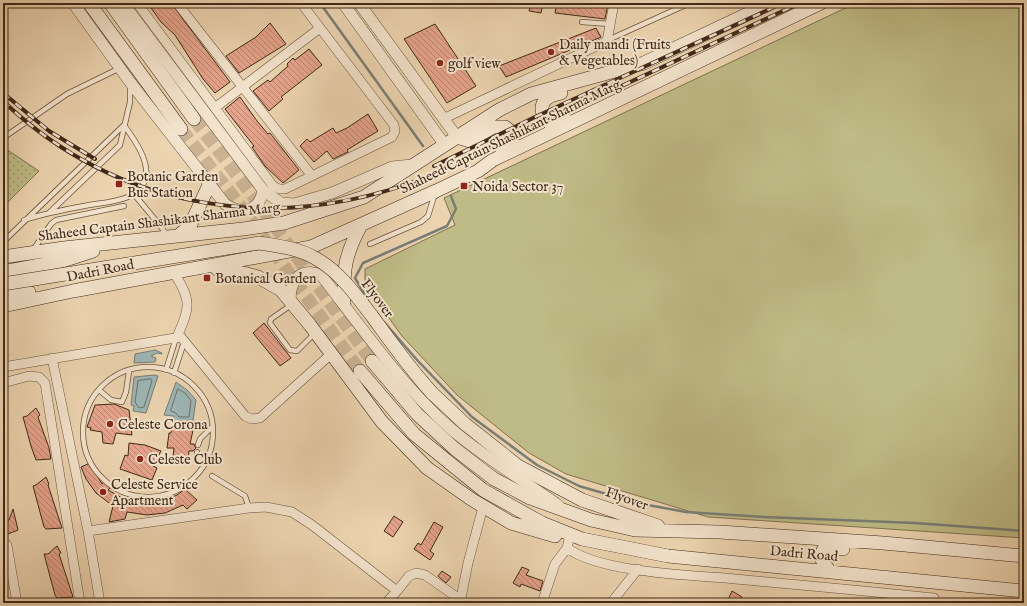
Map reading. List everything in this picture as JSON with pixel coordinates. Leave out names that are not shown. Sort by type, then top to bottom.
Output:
[{"type":"main road","points":[[89,3],[181,129]]},
{"type":"main road","points":[[110,3],[194,119]]},
{"type":"main road","name":"Shaheed Captain Shashikant Sharma Marg","points":[[3,257],[284,223],[364,197],[444,144],[499,110],[531,94],[644,63],[771,3]]},
{"type":"main road","name":"Shaheed Captain Shashikant Sharma Marg","points":[[202,268],[302,250],[361,225],[478,171],[493,160],[822,3]]},
{"type":"main road","points":[[584,117],[552,124],[542,114],[542,105],[552,96],[586,86],[644,63]]},
{"type":"main road","points":[[456,137],[470,141],[493,127],[505,127],[511,132],[512,144],[493,160]]},
{"type":"main road","points":[[173,237],[190,226],[209,185]]},
{"type":"main road","points":[[344,303],[343,276],[345,262],[361,225]]},
{"type":"main road","name":"Flyover","points":[[3,284],[259,243],[284,247],[313,257],[331,268],[348,284],[417,377],[465,424],[491,446],[518,466],[582,500],[672,531]]},
{"type":"main road","points":[[3,275],[8,271],[62,261],[117,244]]},
{"type":"main road","points":[[202,268],[229,270],[258,277],[281,290],[316,333],[382,422],[427,468],[483,507],[511,523],[573,542]]},
{"type":"main road","name":"Dadri Road","points":[[3,306],[72,291],[202,268]]},
{"type":"main road","points":[[3,290],[6,294],[14,295],[61,286],[72,291]]},
{"type":"main road","name":"Dadri Road","points":[[372,361],[417,414],[461,454],[494,479],[530,498],[591,520],[635,530],[688,530],[884,543],[1024,556]]},
{"type":"main road","points":[[360,371],[414,434],[483,490],[573,542]]},
{"type":"main road","name":"Dadri Road","points":[[573,542],[668,556],[1024,591]]},
{"type":"main road","points":[[829,571],[821,558],[823,550],[828,548],[858,550],[884,543]]},
{"type":"street","points":[[73,3],[130,82],[225,204],[237,210],[250,209],[258,205],[263,190]]},
{"type":"street","points":[[122,3],[263,190],[281,203],[294,204],[332,193],[392,167],[412,165]]},
{"type":"street","points":[[176,3],[312,176]]},
{"type":"street","points":[[141,4],[273,186],[279,189],[285,189],[392,137],[395,132],[394,125],[301,3]]},
{"type":"street","points":[[343,3],[444,144]]},
{"type":"street","points":[[359,3],[456,137]]},
{"type":"street","points":[[443,119],[606,41],[611,24],[614,3]]},
{"type":"street","points":[[216,106],[320,28]]},
{"type":"street","points":[[291,302],[292,283],[300,275],[311,271],[321,275],[413,392],[449,427],[487,458],[565,510]]},
{"type":"street","points":[[174,272],[184,289],[188,303],[181,339]]},
{"type":"street","points":[[181,339],[245,416],[252,420],[260,418],[331,354]]},
{"type":"street","points":[[3,367],[52,358],[181,339]]},
{"type":"street","points":[[52,358],[88,531],[100,603]]},
{"type":"street","points":[[3,383],[29,376],[39,377],[45,383],[80,603]]},
{"type":"street","points":[[88,531],[249,508],[266,507],[292,512],[312,525],[397,591]]},
{"type":"street","points":[[386,603],[409,576],[416,573],[425,575],[460,602],[468,563],[483,507]]},
{"type":"street","points":[[3,542],[7,546],[17,603]]},
{"type":"street","points":[[573,542],[575,554],[592,561],[638,568],[931,600],[946,584]]},
{"type":"street","points":[[542,603],[555,564],[573,542]]},
{"type":"street","points":[[611,603],[638,568]]},
{"type":"lane","points":[[606,41],[690,3]]},
{"type":"lane","points":[[582,22],[611,24]]},
{"type":"lane","points":[[3,138],[67,94],[120,68]]},
{"type":"lane","points":[[50,212],[120,144],[130,102],[130,82]]},
{"type":"lane","points":[[24,220],[50,212],[114,200],[133,193],[144,183],[146,172],[138,145],[124,125]]},
{"type":"lane","points":[[3,242],[24,220],[124,125]]},
{"type":"lane","points":[[370,244],[421,222],[428,216],[436,191]]},
{"type":"lane","points":[[133,193],[162,228],[173,237]]},
{"type":"lane","points":[[31,253],[51,224],[56,220],[124,206]]},
{"type":"lane","points":[[291,302],[271,319],[270,323],[290,350],[296,351],[316,333]]},
{"type":"lane","points":[[166,370],[181,339]]},
{"type":"lane","points":[[174,373],[181,339]]},
{"type":"lane","points":[[140,368],[166,370],[183,377],[199,391],[208,410],[214,442],[204,464],[193,479],[171,494],[153,497],[136,495],[97,474],[86,452],[84,419],[92,400],[106,381],[129,371],[140,368]]},
{"type":"lane","points":[[99,390],[111,400],[122,402],[126,392],[129,371]]},
{"type":"lane","points":[[198,445],[200,439],[212,427]]},
{"type":"lane","points":[[197,452],[199,459],[204,464]]},
{"type":"lane","points":[[212,476],[245,496],[249,508]]},
{"type":"shaded area","points":[[856,3],[1024,3],[1024,538],[708,517],[566,474],[529,453],[457,395],[402,336],[370,292],[365,281],[365,269],[455,225],[444,198]]},
{"type":"shaded area","points":[[3,147],[39,171],[3,207]]},
{"type":"water","points":[[155,350],[162,354],[157,353],[151,356],[156,358],[155,362],[134,363],[135,354]]},
{"type":"water","points":[[158,376],[146,413],[133,411],[134,406],[131,405],[134,377]]},
{"type":"water","points":[[176,382],[187,390],[196,400],[193,420],[172,422],[174,416],[164,415]]},
{"type":"building","points":[[157,3],[171,3],[230,82],[215,93],[203,79],[175,35],[161,22],[151,8]]},
{"type":"building","points":[[531,3],[543,3],[541,13],[529,11]]},
{"type":"building","points":[[557,3],[608,3],[605,19],[555,13]]},
{"type":"building","points":[[270,23],[286,44],[239,73],[226,56],[256,37]]},
{"type":"building","name":"golf view","points":[[435,24],[476,86],[447,103],[404,39]]},
{"type":"building","name":"Daily mandi (Fruits & Vegetables)","points":[[596,28],[601,37],[506,77],[499,66]]},
{"type":"building","points":[[309,49],[322,65],[281,97],[283,99],[269,111],[253,91],[268,80],[270,82],[288,66],[287,64],[293,58],[295,60]]},
{"type":"building","points":[[240,97],[257,121],[268,134],[270,133],[299,170],[283,183],[265,166],[252,147],[254,146],[225,109]]},
{"type":"building","points":[[368,114],[378,131],[347,150],[348,152],[333,159],[327,151],[314,162],[300,146],[307,139],[310,142],[333,128],[336,133],[347,128]]},
{"type":"building","points":[[264,323],[291,358],[280,366],[253,333]]},
{"type":"building","name":"Celeste Corona","points":[[114,404],[129,410],[132,435],[116,433],[113,444],[103,443],[102,432],[90,430],[91,428],[87,427],[95,405]]},
{"type":"building","points":[[36,408],[40,415],[38,417],[49,448],[51,459],[36,460],[31,446],[23,417],[27,416]]},
{"type":"building","points":[[195,421],[190,444],[194,444],[196,448],[193,451],[189,451],[188,458],[173,457],[174,448],[167,448],[169,433],[171,433],[173,423],[179,424]]},
{"type":"building","name":"Celeste Club","points":[[129,443],[145,445],[161,451],[153,466],[157,468],[152,480],[120,469],[125,455],[128,456]]},
{"type":"building","name":"Celeste Service Apartment","points":[[90,463],[102,484],[106,480],[112,486],[108,490],[126,500],[128,495],[152,504],[152,499],[160,498],[161,502],[177,495],[185,489],[197,500],[187,509],[183,505],[165,513],[147,515],[127,512],[125,519],[109,522],[113,506],[96,493],[86,479],[81,467]]},
{"type":"building","points":[[46,477],[62,528],[46,529],[44,527],[33,486]]},
{"type":"building","points":[[13,509],[18,530],[3,536],[3,521],[9,520]]},
{"type":"building","points":[[394,516],[403,522],[393,537],[384,531]]},
{"type":"building","points":[[434,522],[443,527],[430,551],[434,554],[430,560],[414,549],[418,543],[421,545]]},
{"type":"building","points":[[57,546],[61,553],[59,554],[73,597],[57,598],[55,595],[44,554],[48,554]]},
{"type":"building","points":[[522,567],[529,570],[526,575],[543,581],[540,591],[521,584],[520,587],[513,583]]},
{"type":"building","points":[[442,571],[451,577],[446,583],[438,576]]},
{"type":"building","points":[[732,591],[742,597],[738,603],[728,600]]},
{"type":"waterway","points":[[320,3],[423,146]]},
{"type":"waterway","points":[[368,300],[355,278],[363,263],[447,226],[456,209],[451,196]]},
{"type":"waterway","points":[[384,322],[418,361],[472,417],[537,465],[579,486],[637,503],[686,512],[764,517],[915,523],[1024,531]]},
{"type":"tunnel","points":[[194,119],[253,196],[372,361]]},
{"type":"tunnel","points":[[181,129],[241,207],[360,371]]},
{"type":"railway","points":[[434,166],[535,117],[783,3]]},
{"type":"railway","points":[[3,101],[48,138],[97,167],[148,189],[202,202],[257,208],[313,205],[368,196],[424,178],[800,3]]},
{"type":"railway","points":[[3,93],[49,131],[95,159]]},
{"type":"place","name":"Daily mandi (Fruits & Vegetables)","points":[[551,52]]},
{"type":"place","name":"golf view","points":[[440,63]]},
{"type":"place","name":"Botanic Garden Bus Station","points":[[119,184]]},
{"type":"place","name":"Noida Sector 37","points":[[464,186]]},
{"type":"place","name":"Botanical Garden","points":[[207,278]]},
{"type":"place","name":"Celeste Corona","points":[[110,424]]},
{"type":"place","name":"Celeste Club","points":[[140,459]]},
{"type":"place","name":"Celeste Service Apartment","points":[[103,492]]}]
